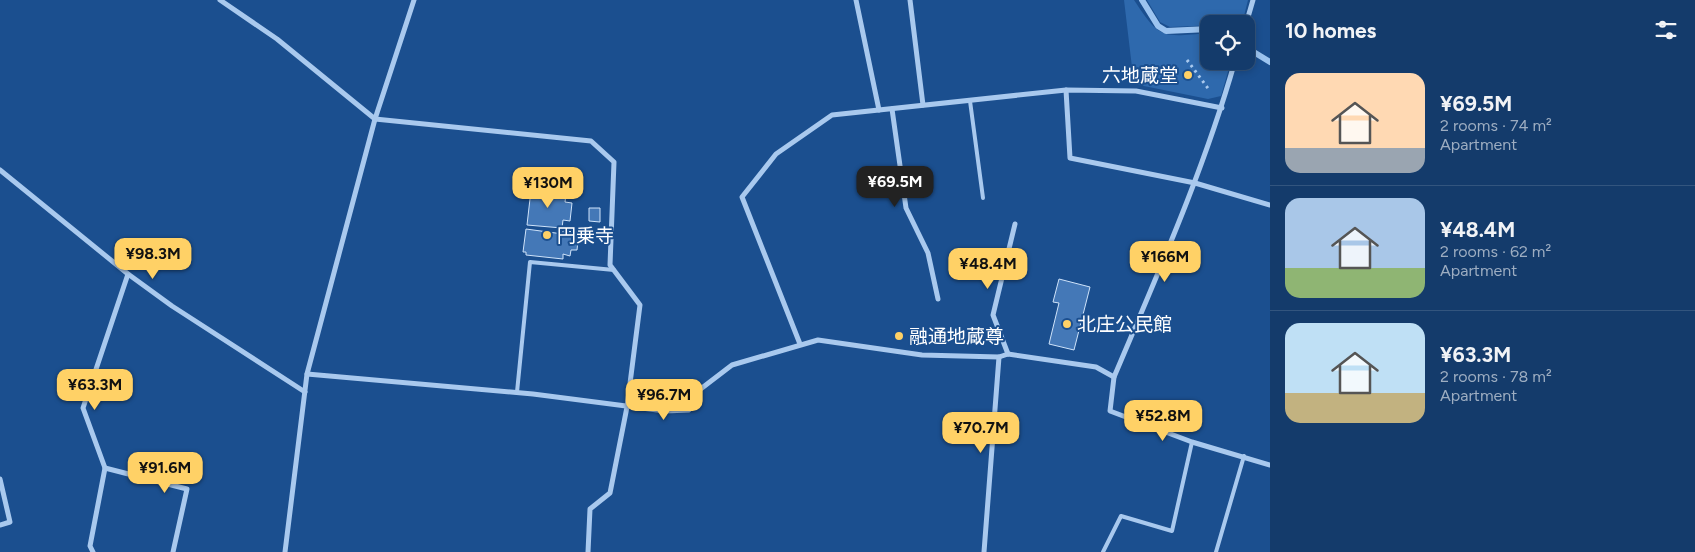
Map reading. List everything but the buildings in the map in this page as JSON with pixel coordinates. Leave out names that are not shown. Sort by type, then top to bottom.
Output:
[{"type":"street","points":[[220,0],[277,39],[375,120],[592,141],[614,162],[610,265],[640,304],[627,407],[610,493],[590,509],[588,552]]},
{"type":"street","points":[[285,552],[308,374],[375,120],[414,0]]},
{"type":"street","points":[[856,0],[879,110]]},
{"type":"street","points":[[910,0],[923,105]]},
{"type":"street","points":[[1249,15],[1253,0]]},
{"type":"street","points":[[1233,70],[1195,183],[1114,377],[1110,411],[1192,442],[1270,465]]},
{"type":"street","points":[[800,344],[742,196],[776,154],[832,115],[1066,90],[1136,91],[1222,108]]},
{"type":"street","points":[[1066,90],[1070,158],[1195,183],[1270,206]]},
{"type":"street","points":[[892,109],[906,208],[928,252],[938,299]]},
{"type":"street","points":[[0,170],[128,274],[172,306],[305,392]]},
{"type":"street","points":[[1008,354],[992,315],[1015,224]]},
{"type":"street","points":[[93,552],[90,546],[105,468],[83,408],[128,274]]},
{"type":"street","points":[[308,374],[517,392],[666,411],[689,410],[698,391],[732,365],[818,340],[922,355],[999,357],[1008,354],[1096,367],[1114,377]]},
{"type":"street","points":[[984,552],[999,357]]},
{"type":"street","points":[[105,468],[187,489],[173,552]]},
{"type":"street","points":[[0,479],[10,522],[0,524]]},
{"type":"lane","points":[[970,101],[983,198]]},
{"type":"lane","points":[[517,392],[530,262],[614,270]]},
{"type":"lane","points":[[1103,552],[1121,516],[1172,531],[1192,442]]},
{"type":"lane","points":[[1216,552],[1244,456]]},
{"type":"path","points":[[1187,60],[1222,108]]},
{"type":"shaded area","points":[[1124,0],[1134,0],[1150,23],[1164,33],[1171,35],[1200,34],[1200,70],[1228,70],[1221,96],[1208,99],[1134,84]]},
{"type":"shaded area","points":[[1147,0],[1248,0],[1244,15],[1200,15],[1200,26],[1170,27],[1160,22]]},
{"type":"waterway","points":[[1142,0],[1158,26],[1166,31],[1200,29]]},
{"type":"waterway","points":[[1255,53],[1270,62]]},
{"type":"place","name":"六地蔵堂","points":[[1188,75]]},
{"type":"place","name":"円乗寺","points":[[547,235]]},
{"type":"place","name":"北庄公民館","points":[[1067,324]]},
{"type":"place","name":"融通地蔵尊","points":[[899,336]]}]
